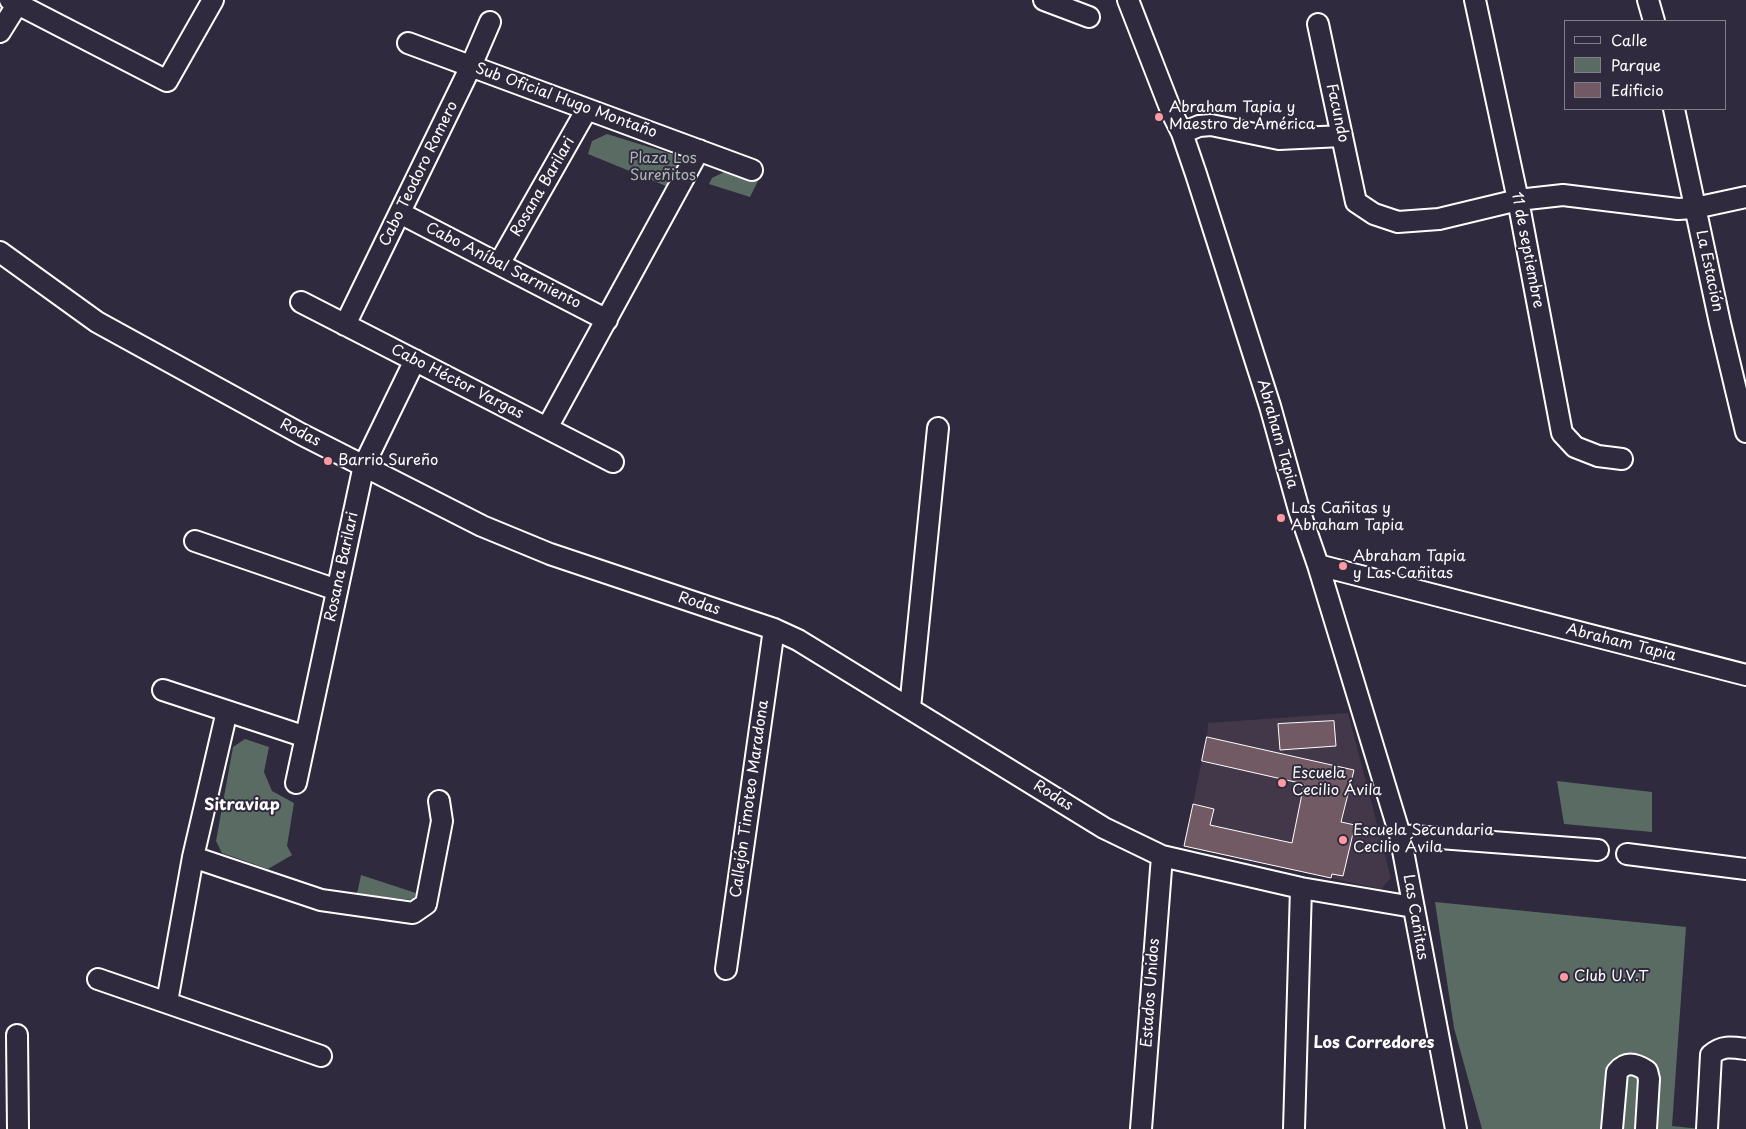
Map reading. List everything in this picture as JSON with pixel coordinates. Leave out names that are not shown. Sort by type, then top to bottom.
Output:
[{"type":"street","points":[[0,32],[16,1],[168,81],[213,0]]},
{"type":"street","points":[[1044,0],[1089,17]]},
{"type":"street","name":"Abraham Tapia","points":[[1128,0],[1172,113],[1182,133],[1270,406],[1299,510],[1318,565],[1746,675]]},
{"type":"street","name":"11 de septiembre","points":[[1475,0],[1518,200],[1562,433],[1575,447],[1598,456],[1622,459]]},
{"type":"street","points":[[1648,0],[1654,20]]},
{"type":"street","name":"Cabo Teodoro Romero","points":[[345,325],[471,66],[490,22]]},
{"type":"street","name":"Facundo","points":[[1318,24],[1356,202],[1374,214],[1398,222],[1439,219],[1518,200]]},
{"type":"street","name":"Sub Oficial Hugo Montaño","points":[[408,43],[752,170]]},
{"type":"street","name":"Rosana Barilari","points":[[499,264],[587,109]]},
{"type":"street","name":"La Estación","points":[[1674,110],[1695,208],[1739,371],[1746,432]]},
{"type":"street","points":[[1182,133],[1199,126],[1211,125],[1279,139],[1342,136]]},
{"type":"street","points":[[547,428],[700,150]]},
{"type":"street","points":[[1518,200],[1563,195],[1678,209],[1695,208],[1746,197]]},
{"type":"street","name":"Cabo Aníbal Sarmiento","points":[[400,213],[607,320]]},
{"type":"street","name":"Rodas","points":[[0,252],[97,322],[301,434],[482,526],[550,554],[774,629],[798,640],[1104,828],[1162,856],[1301,888],[1413,907]]},
{"type":"street","name":"Cabo Héctor Vargas","points":[[301,302],[613,462]]},
{"type":"street","name":"Rosana Barilari","points":[[296,783],[364,465],[415,360]]},
{"type":"street","points":[[910,708],[938,428]]},
{"type":"street","points":[[195,540],[337,590]]},
{"type":"street","name":"Las Cañitas","points":[[1318,565],[1400,834],[1456,1129]]},
{"type":"street","name":"Callejón Timoteo Maradona","points":[[726,969],[774,629]]},
{"type":"street","points":[[163,690],[306,736]]},
{"type":"street","points":[[167,1002],[193,858],[227,711]]},
{"type":"street","points":[[193,858],[321,900],[413,913],[426,904],[442,821],[439,801]]},
{"type":"street","points":[[1400,834],[1598,850]]},
{"type":"street","points":[[1627,854],[1746,869]]},
{"type":"street","name":"Estados Unidos","points":[[1141,1129],[1162,856]]},
{"type":"street","points":[[1294,1129],[1301,888]]},
{"type":"street","points":[[98,979],[321,1056]]},
{"type":"street","points":[[17,1035],[18,1129]]},
{"type":"street","points":[[1707,1129],[1711,1055],[1719,1048],[1746,1049]]},
{"type":"street","points":[[1612,1129],[1617,1072],[1622,1066],[1629,1064],[1647,1070],[1649,1079],[1646,1129]]},
{"type":"shaded area","name":"Escuela Cecilio Ávila","points":[[1348,713],[1391,878],[1381,889],[1184,846],[1207,737],[1208,723]]},
{"type":"green space","name":"Plaza Los Sureñitos","points":[[607,134],[678,156],[683,165],[671,188],[588,154],[592,141]]},
{"type":"green space","points":[[730,169],[759,179],[750,197],[709,184],[712,178]]},
{"type":"green space","points":[[245,739],[269,747],[264,772],[272,791],[294,803],[287,846],[292,855],[268,869],[222,853],[216,841],[233,747]]},
{"type":"green space","points":[[1557,781],[1652,792],[1652,832],[1564,824]]},
{"type":"green space","points":[[361,875],[416,893],[414,899],[357,894]]},
{"type":"green space","name":"Club U.V.T","points":[[1435,902],[1686,927],[1672,1126],[1701,1129],[1482,1129],[1454,1028]]},
{"type":"building","points":[[1334,721],[1336,746],[1280,750],[1278,724]]},
{"type":"building","points":[[1207,737],[1354,770],[1341,822],[1355,825],[1343,876],[1332,874],[1331,878],[1184,846],[1193,804],[1214,809],[1210,825],[1292,843],[1304,784],[1202,761]]},
{"type":"place","name":"Abraham Tapia y Maestro de América","points":[[1159,117]]},
{"type":"place","name":"Barrio Sureño","points":[[328,461]]},
{"type":"place","name":"Las Cañitas y Abraham Tapia","points":[[1281,518]]},
{"type":"place","name":"Abraham Tapia y Las Cañitas","points":[[1343,566]]},
{"type":"place","name":"Escuela Cecilio Ávila","points":[[1282,783]]},
{"type":"place","name":"Escuela Secundaria Cecilio Ávila","points":[[1343,840]]},
{"type":"place","name":"Club U.V.T","points":[[1564,977]]},
{"type":"district","name":"Sitraviap","points":[[242,806]]},
{"type":"district","name":"Los Corredores","points":[[1374,1044]]}]
